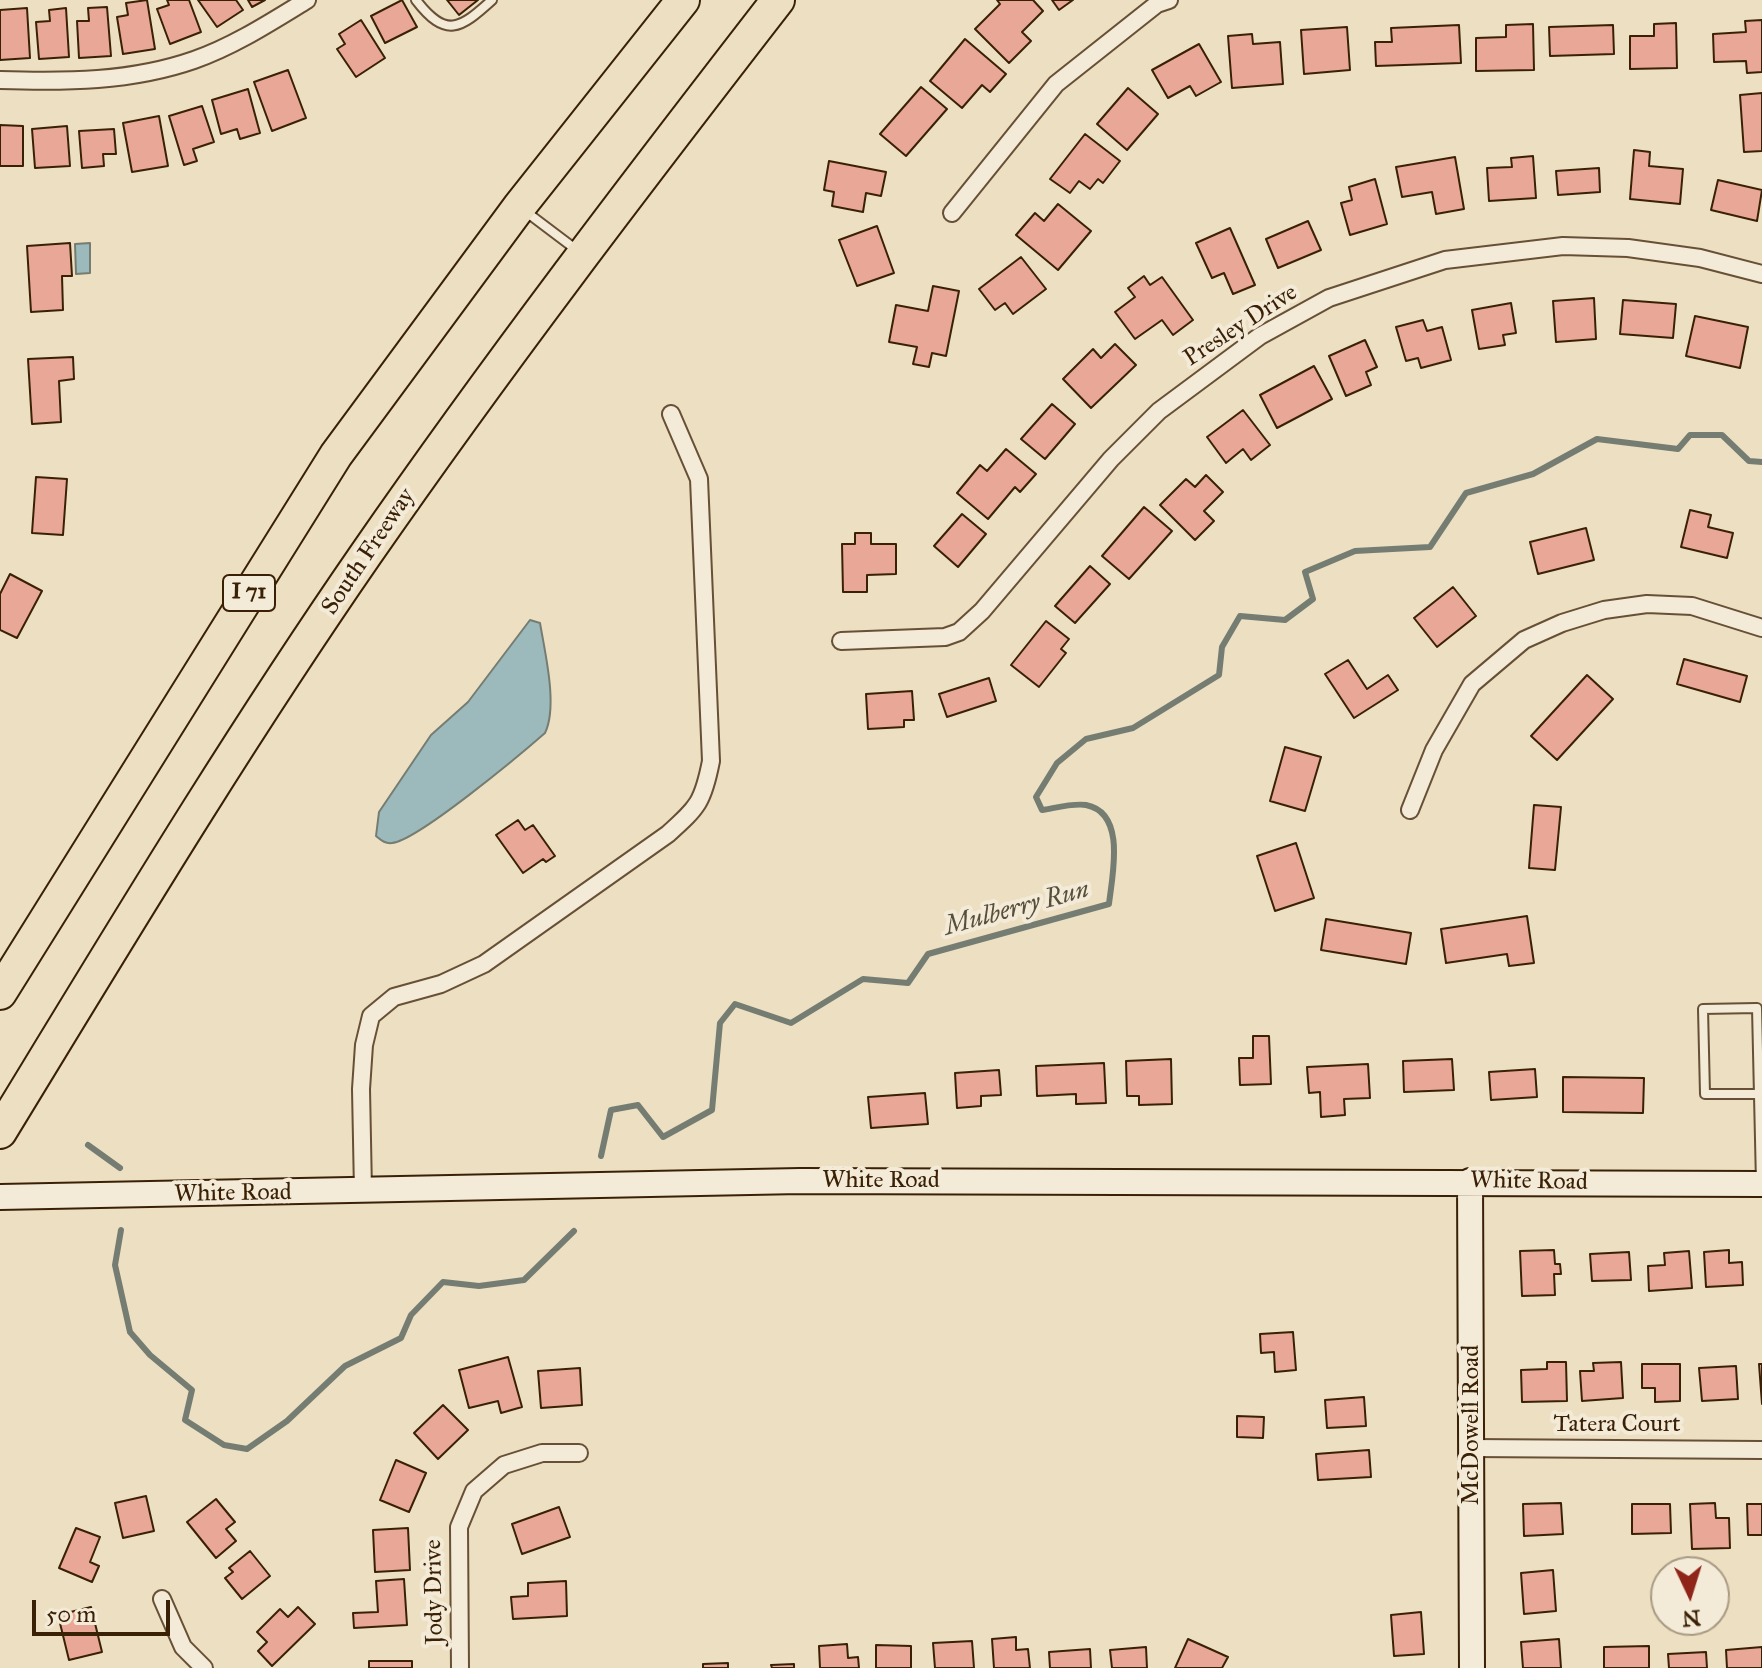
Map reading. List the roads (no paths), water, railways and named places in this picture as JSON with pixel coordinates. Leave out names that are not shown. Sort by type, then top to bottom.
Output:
[{"type":"highway","name":"I 71","points":[[0,993],[336,455],[519,207],[683,0]]},
{"type":"highway","name":"South Freeway","points":[[0,1132],[215,781],[373,544],[582,254],[778,0]]},
{"type":"street","points":[[0,80],[108,78],[193,61],[258,30],[307,0]]},
{"type":"street","points":[[952,213],[1056,84],[1157,4],[1169,0]]},
{"type":"street","name":"Presley Drive","points":[[841,641],[929,639],[959,632],[982,611],[1111,459],[1159,411],[1260,336],[1329,298],[1445,260],[1563,246],[1628,248],[1700,258],[1762,274]]},
{"type":"street","points":[[363,1191],[361,1089],[364,1045],[371,1016],[394,997],[441,984],[484,964],[668,834],[694,811],[705,794],[711,761],[699,479],[671,414]]},
{"type":"street","points":[[1410,810],[1434,750],[1472,684],[1524,640],[1562,623],[1604,610],[1647,604],[1692,606],[1762,628]]},
{"type":"street","name":"White Road","points":[[0,1197],[800,1181],[1761,1184]]},
{"type":"street","name":"McDowell Road","points":[[1470,1181],[1472,1668]]},
{"type":"street","name":"Tatera Court","points":[[1472,1448],[1762,1450]]},
{"type":"street","name":"Jody Drive","points":[[460,1668],[459,1527],[474,1491],[504,1465],[542,1453],[579,1453]]},
{"type":"street","points":[[162,1599],[183,1647],[204,1668]]},
{"type":"lane","points":[[416,0],[435,22],[454,26],[465,24],[492,0]]},
{"type":"lane","points":[[519,207],[582,254]]},
{"type":"lane","points":[[1759,1094],[1705,1094],[1703,1009],[1757,1008],[1759,1094],[1761,1184]]},
{"type":"water","points":[[90,243],[90,273],[76,274],[75,244]]},
{"type":"water","points":[[530,620],[540,623],[549,679],[550,709],[545,733],[423,828],[392,843],[381,840],[376,836],[379,812],[431,735],[468,702]]},
{"type":"waterway","name":"Mulberry Run","points":[[601,1156],[611,1110],[638,1105],[663,1137],[712,1110],[720,1023],[735,1004],[791,1023],[863,979],[908,983],[928,954],[1109,904],[1114,847],[1107,820],[1099,810],[1086,805],[1042,810],[1036,797],[1057,763],[1086,739],[1133,728],[1219,675],[1222,647],[1240,616],[1285,620],[1313,599],[1305,572],[1355,551],[1430,547],[1466,493],[1533,474],[1597,439],[1678,449],[1690,435],[1722,435],[1749,461],[1762,462]]},
{"type":"waterway","name":"Mulberry Run","points":[[88,1145],[120,1168]]},
{"type":"waterway","name":"Mulberry Run","points":[[121,1230],[115,1265],[130,1332],[150,1355],[192,1390],[185,1420],[224,1445],[247,1449],[287,1421],[345,1366],[401,1338],[411,1315],[443,1282],[479,1286],[524,1280],[574,1231]]}]
